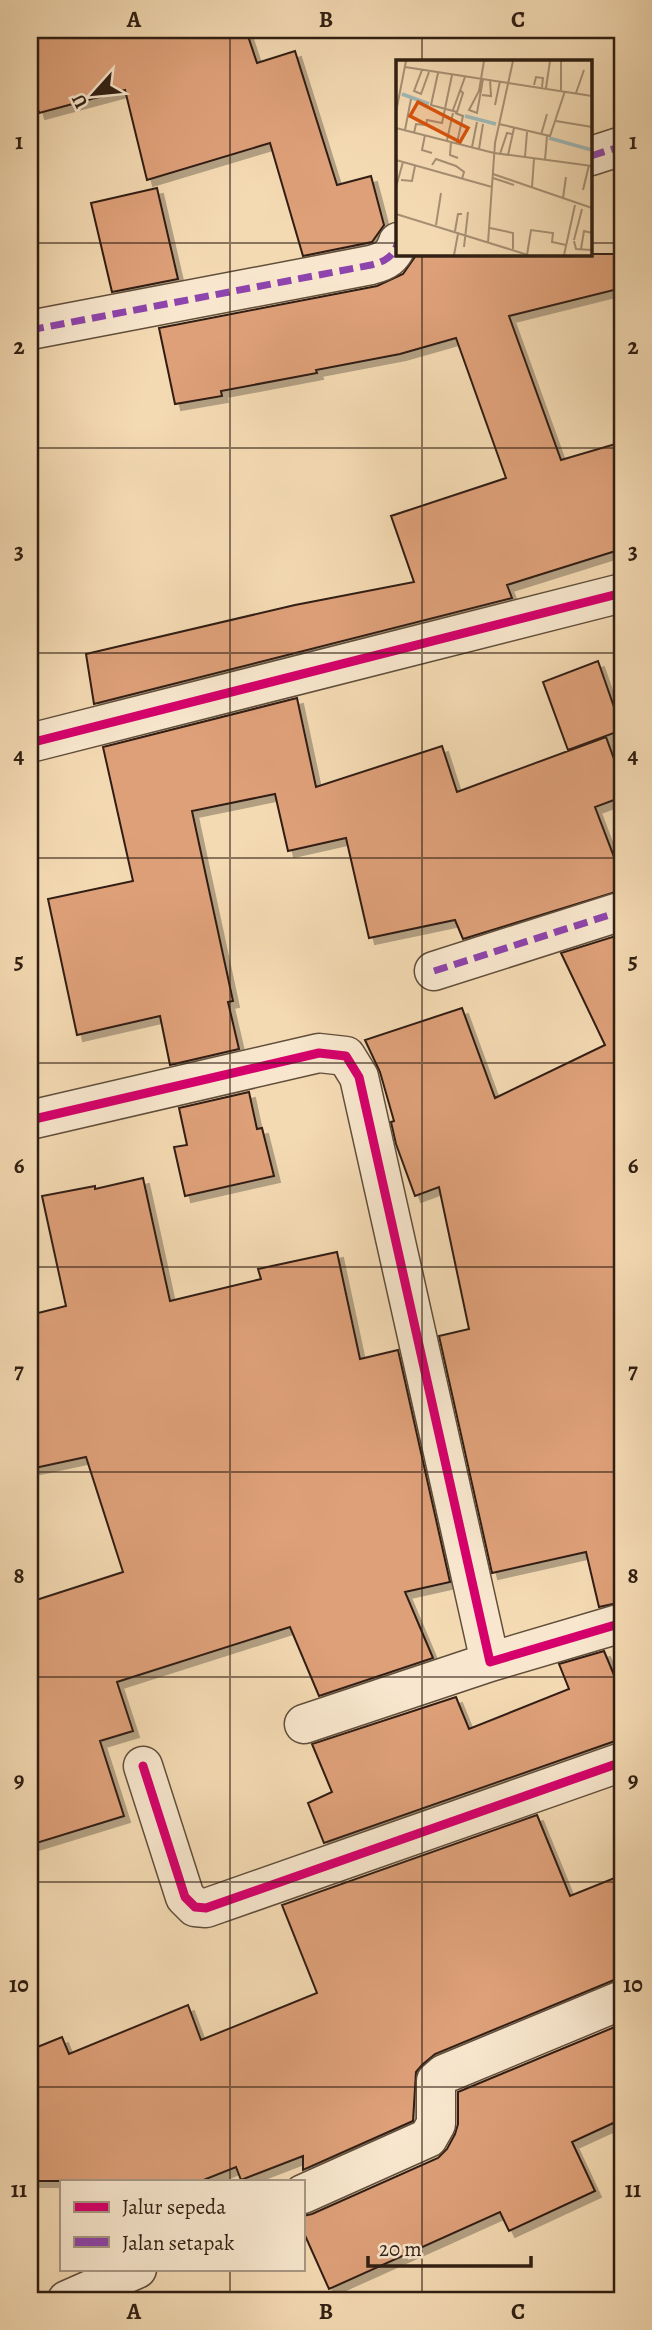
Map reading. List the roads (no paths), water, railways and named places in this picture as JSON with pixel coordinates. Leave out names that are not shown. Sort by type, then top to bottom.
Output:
[{"type":"street","points":[[592,156],[622,146]]},
{"type":"street","points":[[30,330],[371,265],[384,262],[396,248]]},
{"type":"street","points":[[30,743],[622,593]]},
{"type":"street","points":[[434,971],[622,911]]},
{"type":"street","points":[[30,1120],[319,1052],[346,1056],[359,1077],[490,1662]]},
{"type":"street","points":[[304,1724],[490,1662],[622,1623]]},
{"type":"street","points":[[144,1766],[185,1897],[195,1907],[206,1908],[622,1762]]},
{"type":"street","points":[[304,2194],[428,2138],[436,2123],[436,2081],[444,2074],[622,2000]]},
{"type":"street","points":[[67,2300],[135,2270]]}]
